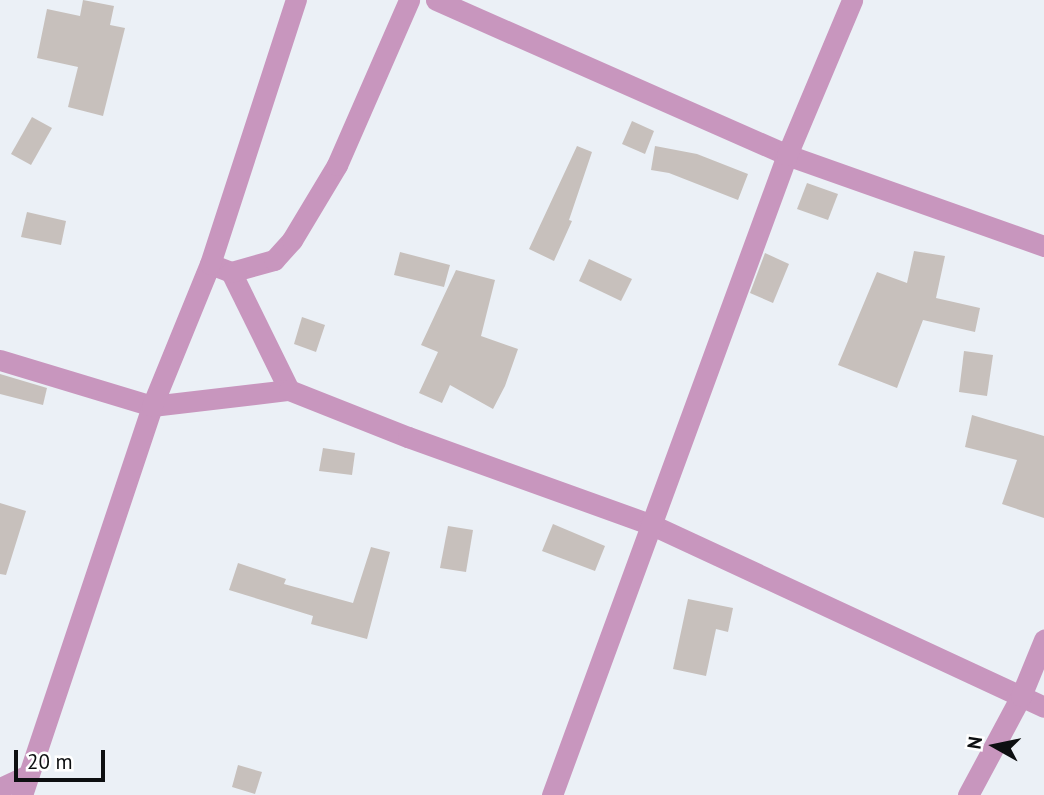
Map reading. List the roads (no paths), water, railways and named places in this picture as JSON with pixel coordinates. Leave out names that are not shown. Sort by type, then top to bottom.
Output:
[{"type":"street","points":[[0,788],[25,785],[152,405],[210,264],[296,0]]},
{"type":"street","points":[[210,264],[231,272],[275,260],[292,240],[337,165],[409,0]]},
{"type":"street","points":[[436,0],[787,155],[1044,246]]},
{"type":"street","points":[[552,795],[787,155],[852,0]]},
{"type":"street","points":[[231,272],[289,390]]},
{"type":"street","points":[[0,360],[152,405],[289,390],[408,437],[650,524],[1044,707]]},
{"type":"street","points":[[968,795],[1021,696],[1044,640]]}]
